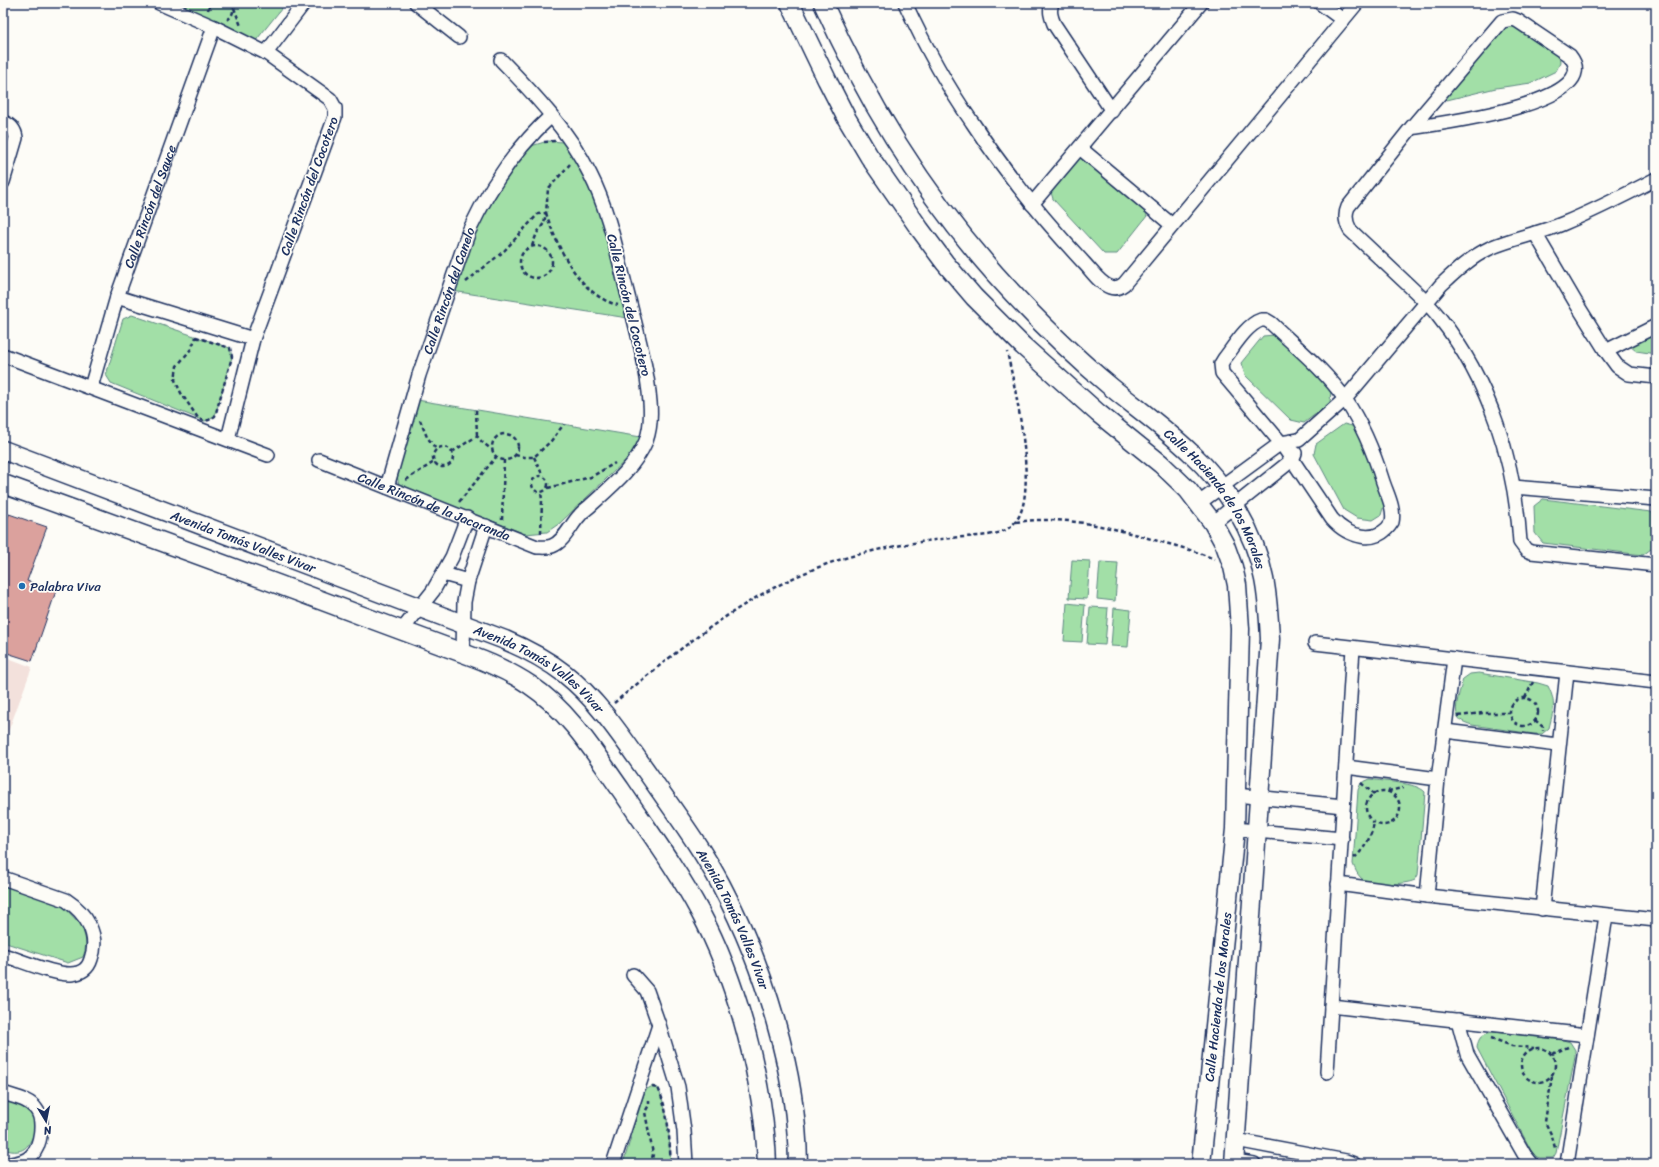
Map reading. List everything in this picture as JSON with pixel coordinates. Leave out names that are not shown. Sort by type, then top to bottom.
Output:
[{"type":"street","name":"Calle Rincón del Cocotero","points":[[159,3],[219,24],[266,54],[330,99],[336,112],[253,339],[228,439]]},
{"type":"street","points":[[266,54],[304,3]]},
{"type":"street","points":[[416,3],[459,36]]},
{"type":"street","name":"Calle Hacienda de los Morales","points":[[790,3],[831,87],[869,156],[918,228],[945,263],[974,297],[1050,371],[1098,413],[1161,464],[1188,490],[1213,523],[1225,545],[1233,567],[1237,586],[1240,629],[1235,829],[1202,1164]]},
{"type":"street","name":"Calle Hacienda de los Morales","points":[[823,3],[862,84],[904,155],[933,197],[963,236],[997,276],[1068,349],[1111,387],[1188,449],[1208,470],[1234,506],[1244,524],[1258,557],[1264,578],[1270,639],[1234,1162]]},
{"type":"street","points":[[905,3],[919,34],[971,122],[1032,204],[1103,284],[1114,288],[1124,284],[1358,3]]},
{"type":"street","points":[[1052,3],[1050,10],[1054,24],[1112,110]]},
{"type":"street","points":[[1032,204],[1201,3]]},
{"type":"street","points":[[1320,3],[1343,20]]},
{"type":"street","points":[[1411,128],[1487,114],[1546,98],[1561,90],[1574,77],[1575,66],[1573,60],[1570,56],[1518,21],[1508,19],[1502,22],[1411,128],[1348,207],[1345,213],[1350,230],[1427,303],[1453,336],[1477,376],[1494,415],[1514,487],[1520,542],[1526,550],[1531,552],[1656,565]]},
{"type":"street","name":"Calle Rincón del Sauce","points":[[91,387],[117,296],[219,24]]},
{"type":"street","name":"Calle Rincón del Cocotero","points":[[501,60],[532,92],[551,116],[582,159],[602,200],[641,348],[650,404],[650,421],[646,439],[639,454],[623,476],[580,515],[560,540],[551,547]]},
{"type":"street","name":"Calle Rincón del Canelo","points":[[387,487],[419,376],[469,231],[478,212],[506,167],[535,130],[551,116]]},
{"type":"street","points":[[3,122],[10,125],[16,138],[3,182]]},
{"type":"street","points":[[1080,148],[1172,225]]},
{"type":"street","points":[[1213,523],[1292,460],[1299,440],[1345,399],[1452,275],[1472,258],[1488,249],[1508,241],[1535,233],[1583,215],[1656,179]]},
{"type":"street","points":[[1535,233],[1606,351],[1617,366],[1630,374],[1656,377]]},
{"type":"street","points":[[117,296],[253,339]]},
{"type":"street","points":[[1266,320],[1271,322],[1318,368],[1345,399],[1369,443],[1392,511],[1393,517],[1390,526],[1381,533],[1369,537],[1355,536],[1343,529],[1332,519],[1281,443],[1259,415],[1225,378],[1221,370],[1224,359],[1250,326],[1255,322],[1266,320]]},
{"type":"street","points":[[1606,351],[1656,326]]},
{"type":"street","points":[[1050,371],[1068,349]]},
{"type":"street","points":[[3,355],[268,455]]},
{"type":"street","points":[[1199,504],[1281,443],[1299,440]]},
{"type":"street","name":"Avenida Tomás Valles Vivar","points":[[3,450],[528,650],[548,662],[575,683],[603,713],[661,793],[706,859],[721,884],[748,940],[766,989],[787,1068],[795,1122],[798,1164]]},
{"type":"street","name":"Calle Rincón de la Jacaranda","points":[[319,460],[537,546],[551,547]]},
{"type":"street","name":"Avenida Tomás Valles Vivar","points":[[3,484],[463,653],[512,674],[530,685],[555,705],[569,719],[595,753],[652,835],[692,897],[719,952],[744,1028],[759,1094],[767,1164]]},
{"type":"street","points":[[1514,487],[1656,499]]},
{"type":"street","points":[[402,630],[421,608],[443,574],[452,557],[467,518]]},
{"type":"street","points":[[463,653],[464,602],[468,581],[486,526]]},
{"type":"street","points":[[443,574],[468,581]]},
{"type":"street","points":[[1315,643],[1656,682]]},
{"type":"street","points":[[1327,1072],[1353,648]]},
{"type":"street","points":[[1427,896],[1438,778],[1454,659]]},
{"type":"street","points":[[1542,909],[1558,745],[1567,672]]},
{"type":"street","points":[[1445,731],[1558,745]]},
{"type":"street","points":[[1346,767],[1438,778]]},
{"type":"street","points":[[1236,795],[1343,806]]},
{"type":"street","points":[[1235,829],[1342,839]]},
{"type":"street","points":[[3,878],[66,900],[73,904],[86,918],[95,938],[94,951],[89,966],[85,970],[78,973],[62,974],[3,955]]},
{"type":"street","points":[[1338,884],[1427,896],[1606,916],[1656,920]]},
{"type":"street","points":[[1567,1164],[1606,916]]},
{"type":"street","points":[[633,975],[646,991],[659,1024],[678,1087],[684,1131],[686,1164]]},
{"type":"street","points":[[1331,1006],[1587,1035]]},
{"type":"street","points":[[1458,1020],[1463,1044],[1472,1064],[1524,1154],[1532,1164]]},
{"type":"street","points":[[613,1164],[659,1024]]},
{"type":"street","points":[[3,1093],[26,1101],[32,1105],[40,1115],[42,1122],[42,1129],[36,1149],[32,1156],[18,1163],[3,1163]]},
{"type":"street","points":[[1236,1140],[1346,1161],[1354,1164]]},
{"type":"street","points":[[1234,1162],[1254,1164]]},
{"type":"path","points":[[219,24],[230,18],[233,6],[231,3]]},
{"type":"path","points":[[543,143],[548,141],[563,142]]},
{"type":"path","points":[[532,246],[543,248],[550,256],[552,261],[549,271],[541,278],[526,275],[520,266],[521,256],[524,251],[532,246],[537,233],[544,223],[548,189],[571,162]]},
{"type":"path","points":[[464,283],[504,251],[538,214],[546,213]]},
{"type":"path","points":[[546,213],[565,259],[584,284],[607,302],[620,306]]},
{"type":"path","points":[[189,334],[230,348],[232,357],[215,416],[204,421],[191,415]]},
{"type":"path","points":[[196,337],[191,349],[177,366],[175,380],[181,393],[198,418]]},
{"type":"path","points":[[603,713],[701,633],[764,593],[802,575],[850,556],[914,543],[1001,532],[1016,522],[1021,514],[1026,482],[1020,420],[1006,351]]},
{"type":"path","points":[[476,410],[477,436],[482,442],[492,449]]},
{"type":"path","points":[[418,415],[427,437],[436,449]]},
{"type":"path","points":[[515,455],[534,457],[551,441],[564,424]]},
{"type":"path","points":[[500,434],[508,434],[512,436],[517,443],[517,451],[515,455],[508,460],[496,457],[491,445],[496,437],[500,434]]},
{"type":"path","points":[[452,452],[477,436]]},
{"type":"path","points":[[443,447],[450,449],[452,452],[453,458],[447,466],[440,466],[434,462],[433,456],[436,449],[443,447]]},
{"type":"path","points":[[458,503],[496,457]]},
{"type":"path","points":[[534,457],[543,476],[548,482],[548,488]]},
{"type":"path","points":[[543,476],[535,478],[532,482],[534,490],[541,492],[548,488],[591,477],[620,458]]},
{"type":"path","points":[[501,525],[504,460]]},
{"type":"path","points":[[405,481],[434,462]]},
{"type":"path","points":[[541,492],[541,533]]},
{"type":"path","name":"Calle Hacienda de los Morales","points":[[1016,522],[1045,519],[1088,523],[1130,533],[1188,550],[1233,567]]},
{"type":"path","points":[[533,533],[547,532]]},
{"type":"path","points":[[1525,680],[1538,683]]},
{"type":"path","points":[[1525,698],[1533,682]]},
{"type":"path","points":[[1525,698],[1530,699],[1536,706],[1537,716],[1536,720],[1529,725],[1520,726],[1513,721],[1510,713],[1511,705],[1517,699],[1525,698]]},
{"type":"path","points":[[1457,713],[1458,717],[1462,721]]},
{"type":"path","points":[[1458,717],[1476,714],[1510,713]]},
{"type":"path","points":[[1536,720],[1543,727],[1542,734]]},
{"type":"path","points":[[1538,734],[1542,734],[1546,731]]},
{"type":"path","points":[[1358,790],[1361,783],[1365,781]]},
{"type":"path","points":[[1361,783],[1374,794]]},
{"type":"path","points":[[1399,784],[1406,785]]},
{"type":"path","points":[[1386,791],[1396,796],[1401,806],[1399,817],[1395,821],[1385,826],[1374,823],[1367,814],[1367,802],[1374,794],[1386,791]]},
{"type":"path","points":[[1353,858],[1363,851],[1374,823]]},
{"type":"path","points":[[1353,864],[1354,850]]},
{"type":"path","points":[[1489,1037],[1512,1046],[1548,1050],[1552,1054],[1556,1064],[1552,1075],[1545,1122],[1552,1136],[1556,1153],[1558,1145]]},
{"type":"path","points":[[1552,1054],[1572,1045]]},
{"type":"path","points":[[1537,1048],[1531,1049],[1523,1057],[1523,1073],[1537,1082],[1543,1081],[1552,1075]]},
{"type":"path","points":[[647,1095],[649,1105],[645,1112],[653,1154],[652,1164]]},
{"type":"path","points":[[664,1102],[668,1125],[671,1164]]},
{"type":"shaded area","points":[[3,656],[32,667],[3,746]]},
{"type":"green space","points":[[158,3],[286,3],[254,43]]},
{"type":"green space","points":[[1515,24],[1559,54],[1560,63],[1556,71],[1531,83],[1496,88],[1447,100],[1441,97],[1500,28]]},
{"type":"green space","points":[[548,141],[563,142],[575,157],[604,213],[628,318],[452,291],[465,242],[516,164],[531,146]]},
{"type":"green space","points":[[1086,157],[1145,205],[1147,216],[1117,254],[1104,254],[1053,199],[1050,189],[1075,158]]},
{"type":"green space","points":[[132,315],[230,348],[232,357],[215,416],[204,421],[111,383],[106,375],[123,319]]},
{"type":"green space","points":[[1656,333],[1656,354],[1636,351],[1630,346]]},
{"type":"green space","points":[[1274,335],[1304,360],[1331,390],[1330,403],[1304,423],[1291,420],[1245,375],[1241,363],[1263,336]]},
{"type":"green space","points":[[417,400],[641,437],[629,457],[560,523],[547,532],[525,534],[490,520],[410,495],[399,485],[396,471]]},
{"type":"green space","points":[[1344,424],[1356,427],[1374,464],[1384,505],[1381,515],[1373,520],[1357,518],[1344,510],[1314,454],[1316,444]]},
{"type":"green space","points":[[1543,499],[1651,512],[1656,519],[1655,546],[1643,555],[1543,543],[1535,533],[1534,506]]},
{"type":"green space","points":[[1072,560],[1090,561],[1087,599],[1069,598]]},
{"type":"green space","points":[[1100,562],[1118,563],[1115,601],[1097,599]]},
{"type":"green space","points":[[1067,603],[1085,605],[1082,642],[1064,641]]},
{"type":"green space","points":[[1090,607],[1108,608],[1105,645],[1087,644]]},
{"type":"green space","points":[[1114,608],[1131,610],[1128,647],[1111,646]]},
{"type":"green space","points":[[1479,673],[1548,686],[1553,698],[1553,712],[1549,728],[1542,734],[1534,734],[1472,725],[1461,720],[1458,717],[1456,709],[1463,679],[1470,674]]},
{"type":"green space","points":[[1370,779],[1407,784],[1415,786],[1425,792],[1418,875],[1415,880],[1396,884],[1379,883],[1365,881],[1357,873],[1353,864],[1358,790],[1361,783]]},
{"type":"green space","points":[[3,884],[64,907],[82,926],[86,941],[83,957],[68,963],[3,942]]},
{"type":"green space","points":[[1492,1032],[1563,1040],[1570,1042],[1575,1050],[1575,1057],[1556,1153],[1553,1158],[1540,1158],[1534,1156],[1477,1048],[1481,1037]]},
{"type":"green space","points":[[653,1086],[658,1088],[662,1097],[668,1125],[671,1164],[623,1164],[645,1090]]},
{"type":"green space","points":[[3,1100],[29,1108],[37,1123],[33,1137],[23,1150],[11,1151],[3,1149]]},
{"type":"building","name":"Palabra Viva","points":[[9,514],[47,527],[27,581],[56,591],[32,661],[4,652],[7,643],[3,642],[3,523],[6,521]]},
{"type":"place","name":"Palabra Viva","points":[[22,586]]}]
